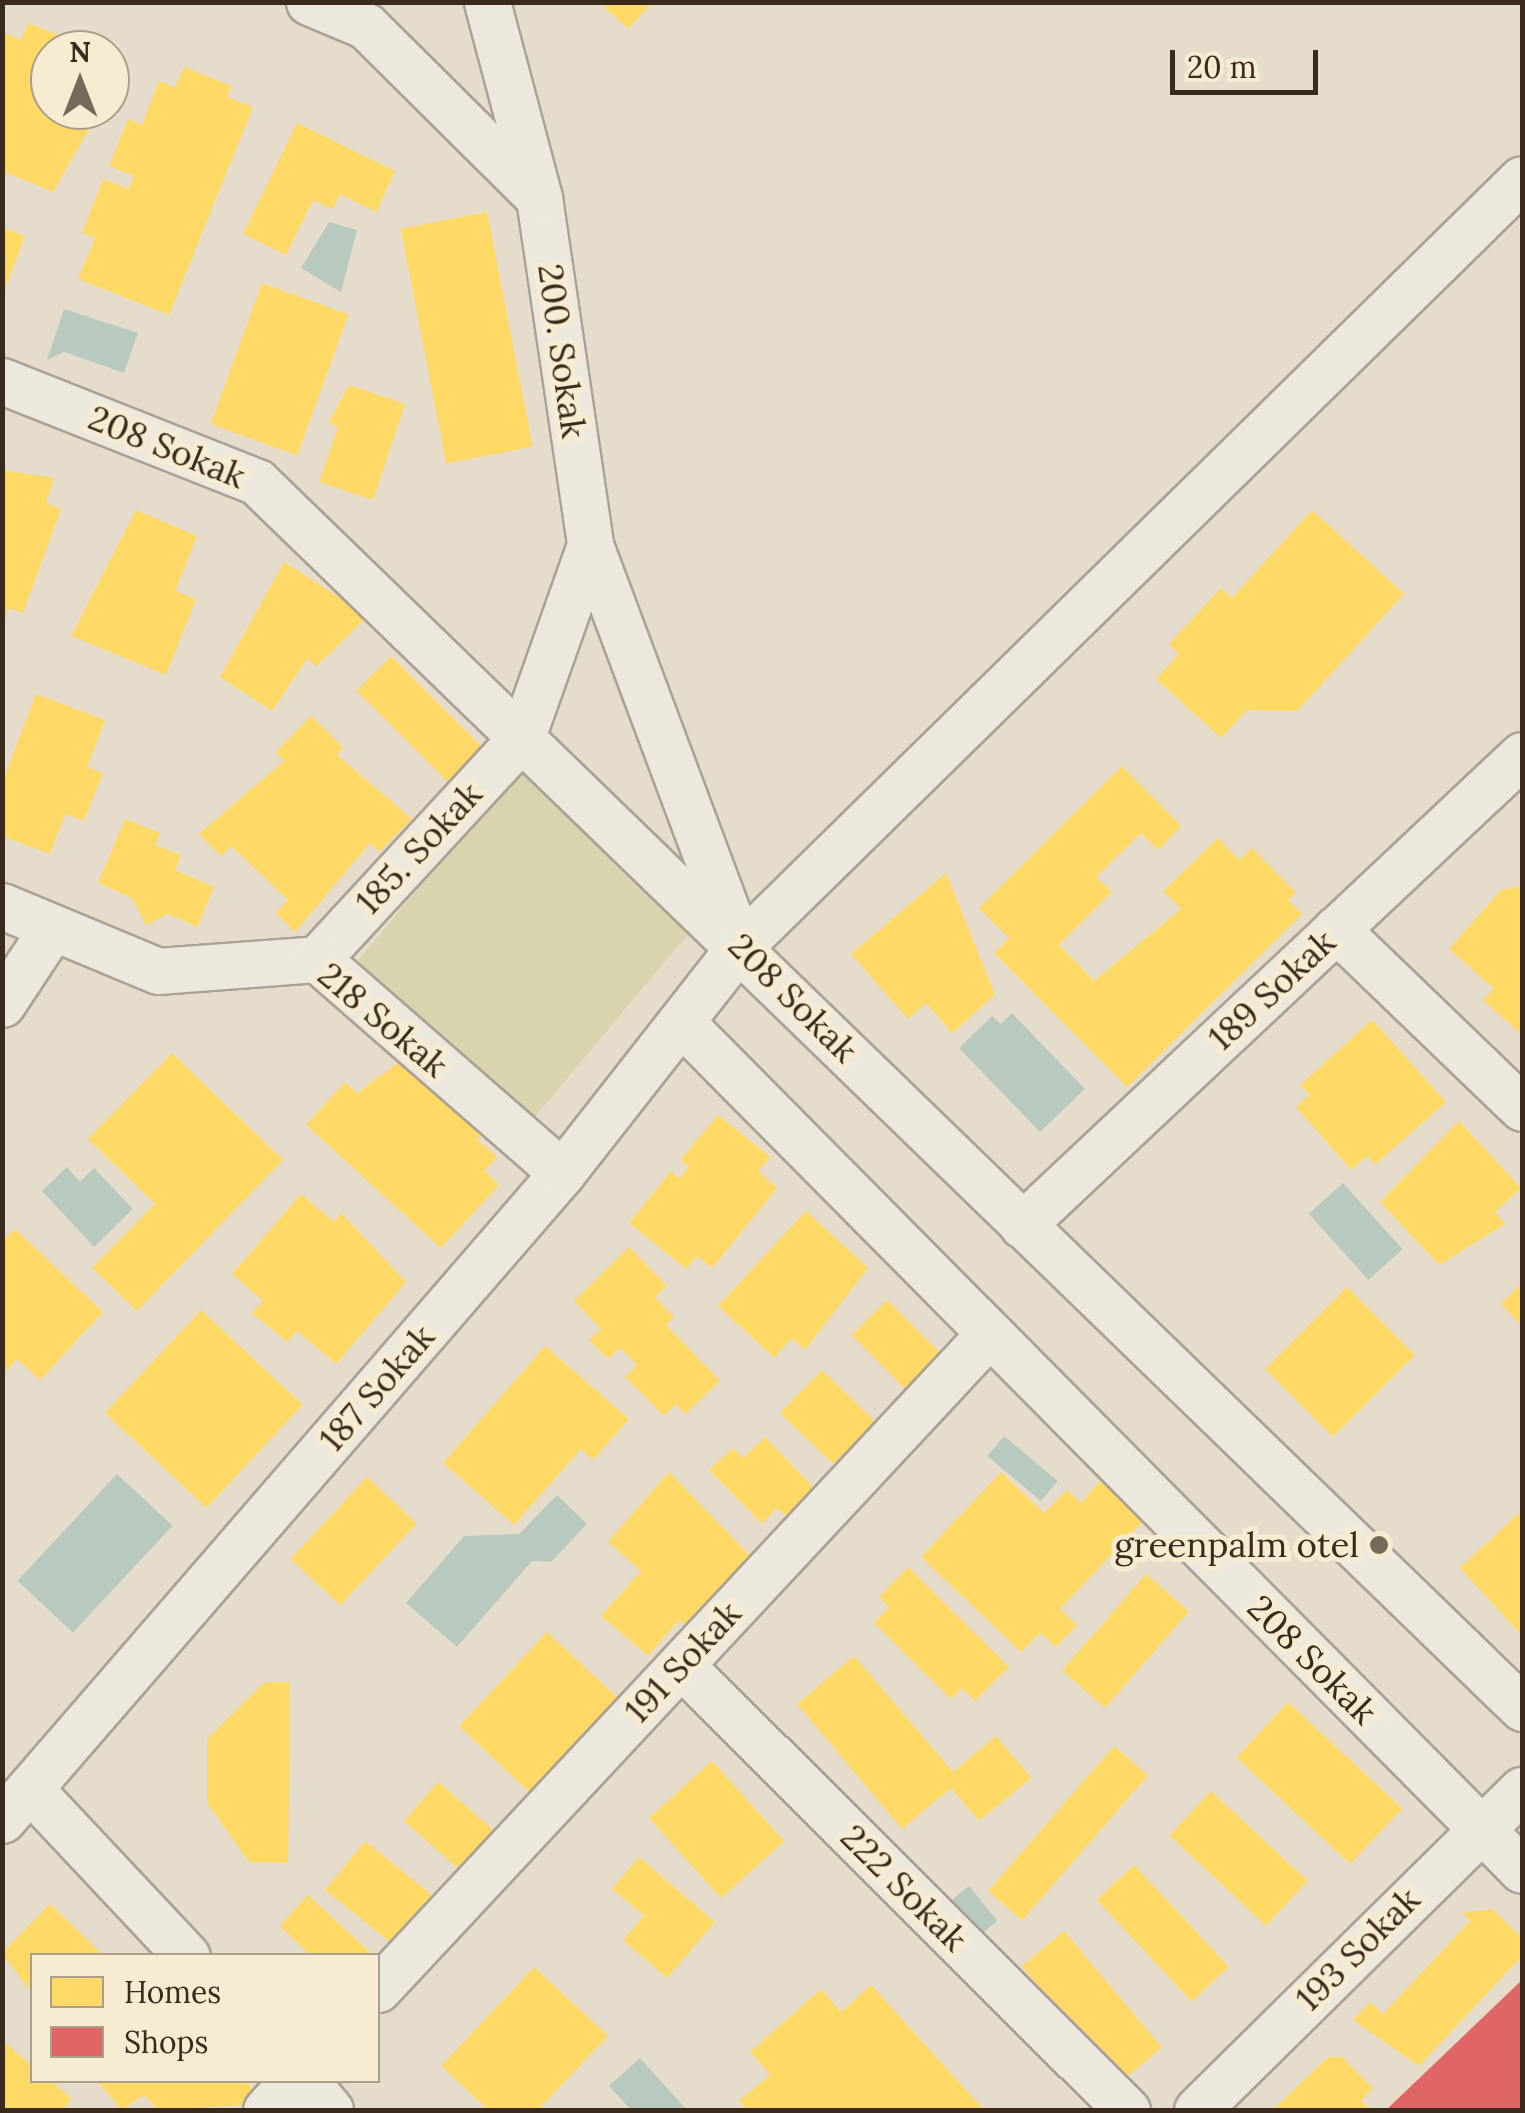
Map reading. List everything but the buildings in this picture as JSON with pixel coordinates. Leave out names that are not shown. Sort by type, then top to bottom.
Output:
[{"type":"street","points":[[309,2],[366,26],[540,198]]},
{"type":"street","name":"200. Sokak","points":[[487,2],[540,198],[590,544],[522,737]]},
{"type":"street","name":"187 Sokak","points":[[16,1804],[562,1173],[740,946],[1522,179]]},
{"type":"street","name":"208 Sokak","points":[[2,380],[257,482],[1522,1708]]},
{"type":"street","points":[[590,544],[740,946]]},
{"type":"street","name":"185. Sokak","points":[[317,959],[522,737]]},
{"type":"street","name":"189 Sokak","points":[[1022,1225],[1522,755]]},
{"type":"street","name":"218 Sokak","points":[[2,906],[158,971],[317,959],[562,1173]]},
{"type":"street","points":[[2,1004],[53,927]]},
{"type":"street","points":[[1336,929],[1522,1108]]},
{"type":"street","name":"208 Sokak","points":[[681,1022],[1522,1870]]},
{"type":"street","name":"191 Sokak","points":[[380,1987],[988,1334]]},
{"type":"street","name":"222 Sokak","points":[[681,1664],[1127,2110]]},
{"type":"street","name":"193 Sokak","points":[[1197,2110],[1479,1828],[1522,1790]]},
{"type":"street","points":[[16,1804],[185,1953]]},
{"type":"street","points":[[266,2110],[290,2083]]},
{"type":"street","points":[[307,2083],[330,2110]]},
{"type":"shaded area","points":[[329,222],[357,230],[341,292],[301,268]]},
{"type":"shaded area","points":[[64,309],[138,333],[124,373],[64,352],[47,360]]},
{"type":"shaded area","points":[[521,766],[702,918],[534,1118],[353,966]]},
{"type":"shaded area","points":[[1012,1013],[1085,1089],[1040,1132],[959,1048],[992,1016],[1001,1024]]},
{"type":"shaded area","points":[[67,1167],[80,1182],[94,1168],[133,1209],[94,1247],[42,1191]]},
{"type":"shaded area","points":[[1343,1183],[1403,1249],[1368,1280],[1309,1214]]},
{"type":"shaded area","points":[[1004,1436],[1058,1481],[1041,1501],[987,1456]]},
{"type":"shaded area","points":[[117,1474],[173,1526],[73,1633],[17,1581]]},
{"type":"shaded area","points":[[557,1495],[587,1524],[551,1562],[532,1561],[457,1647],[406,1603],[464,1536],[519,1534]]},
{"type":"shaded area","points":[[969,1886],[997,1921],[974,1940],[946,1905]]},
{"type":"shaded area","points":[[640,2058],[687,2110],[631,2110],[609,2086]]},
{"type":"place","name":"greenpalm otel","points":[[1379,1545]]}]
